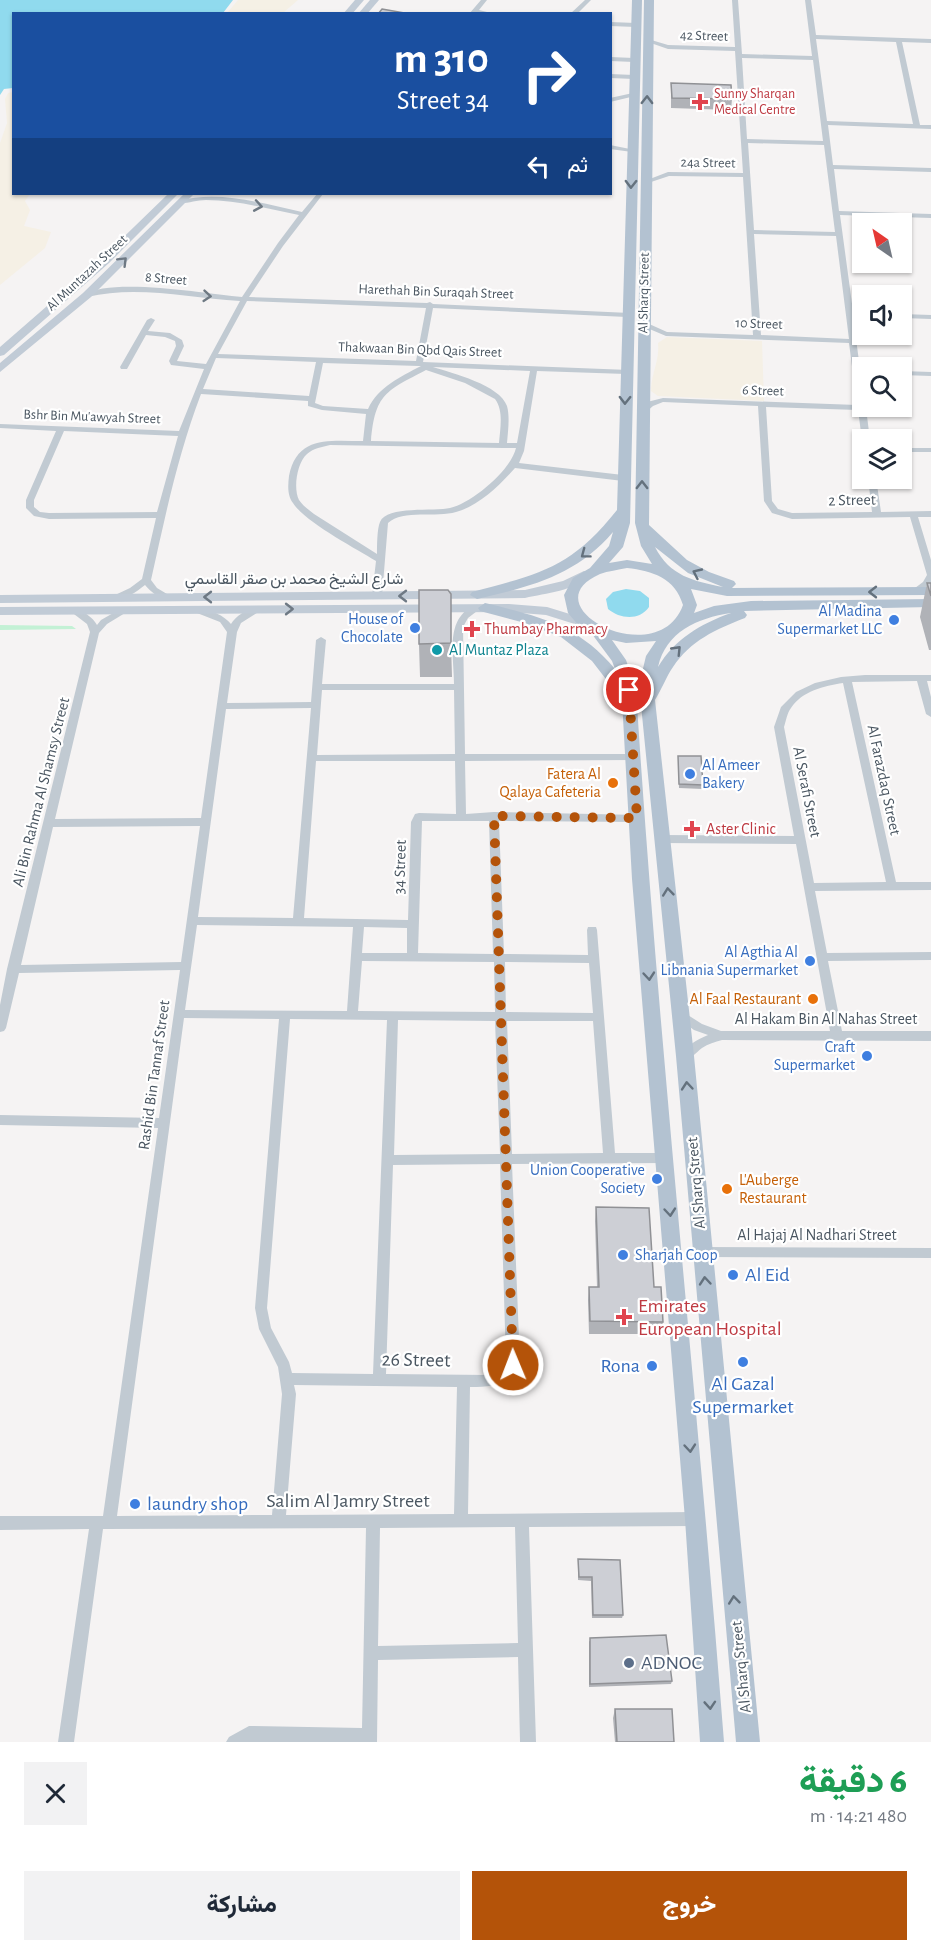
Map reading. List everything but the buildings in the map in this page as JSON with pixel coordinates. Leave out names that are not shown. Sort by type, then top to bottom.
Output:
[{"type":"main road","points":[[349,12],[360,0]]},
{"type":"main road","points":[[364,12],[375,0]]},
{"type":"main road","name":"Al Sharq Street","points":[[637,1],[648,19],[642,523],[646,544],[652,555],[673,577]]},
{"type":"main road","name":"Al Sharq Street","points":[[590,572],[616,547],[621,535],[637,1]]},
{"type":"main road","points":[[632,130],[642,129],[646,138]]},
{"type":"main road","name":"Al Muntazah Street","points":[[0,353],[177,198]]},
{"type":"main road","name":"Al Muntazah Street","points":[[0,369],[87,295],[177,198]]},
{"type":"main road","points":[[15,356],[7,355],[58,311],[73,290]]},
{"type":"main road","points":[[627,334],[631,346],[643,345]]},
{"type":"main road","points":[[479,604],[566,567],[596,545],[623,510]]},
{"type":"main road","points":[[642,523],[670,556],[699,574],[774,598]]},
{"type":"main road","points":[[931,591],[774,598],[714,611],[658,636],[628,639],[599,633],[581,622],[573,613],[570,603],[571,593],[576,583],[590,572],[611,565],[635,564],[658,569],[700,588],[728,592],[774,598],[931,603]]},
{"type":"main road","name":"شارع الشيخ محمد بن صقر القاسمي","points":[[0,611],[437,608],[479,604],[547,590],[590,572]]},
{"type":"main road","points":[[673,577],[684,587],[690,605],[687,615],[676,627]]},
{"type":"main road","name":"شارع الشيخ محمد بن صقر القاسمي","points":[[0,598],[377,596],[528,609],[581,622]]},
{"type":"main road","points":[[479,604],[544,623],[578,640],[605,663],[639,702],[671,656],[685,642],[720,622],[774,598]]},
{"type":"main road","name":"Al Sharq Street","points":[[676,627],[660,643],[648,670],[639,702],[633,757],[696,1519],[712,1742]]},
{"type":"main road","name":"Al Sharq Street","points":[[599,633],[610,646],[622,667],[629,690],[639,702],[662,839],[685,1056],[748,1742]]},
{"type":"street","points":[[473,12],[484,0]]},
{"type":"street","points":[[575,12],[588,0]]},
{"type":"street","points":[[735,0],[757,337]]},
{"type":"street","points":[[808,0],[852,340]]},
{"type":"street","points":[[612,24],[636,25]]},
{"type":"street","points":[[812,37],[931,41]]},
{"type":"street","name":"42 Street","points":[[648,40],[668,47],[815,58]]},
{"type":"street","points":[[899,40],[917,126]]},
{"type":"street","name":"42 Street","points":[[648,53],[668,47]]},
{"type":"street","points":[[612,59],[634,60]]},
{"type":"street","points":[[612,76],[634,77]]},
{"type":"street","points":[[613,100],[633,95]]},
{"type":"street","points":[[613,100],[633,108]]},
{"type":"street","points":[[823,123],[931,127]]},
{"type":"street","points":[[744,141],[825,143]]},
{"type":"street","points":[[612,147],[632,150]]},
{"type":"street","name":"24a Street","points":[[645,165],[668,174]]},
{"type":"street","points":[[829,167],[931,170]]},
{"type":"street","name":"24a Street","points":[[645,182],[668,174],[746,175]]},
{"type":"street","points":[[116,598],[133,590],[146,580],[160,515],[183,434],[198,391],[214,356],[244,299],[271,256],[319,195]]},
{"type":"street","points":[[177,198],[211,198],[303,214]]},
{"type":"street","points":[[835,213],[931,216]]},
{"type":"street","points":[[750,232],[838,234]]},
{"type":"street","name":"8 Street","points":[[87,295],[112,288],[244,299]]},
{"type":"street","name":"Harethah Bin Suraqah Street","points":[[244,299],[430,304],[627,315]]},
{"type":"street","points":[[425,365],[430,304]]},
{"type":"street","points":[[912,316],[931,317]]},
{"type":"street","points":[[124,367],[151,320]]},
{"type":"street","name":"10 Street","points":[[644,325],[666,334],[852,340]]},
{"type":"street","points":[[144,333],[167,335],[178,340],[180,346],[172,361],[174,363],[209,367]]},
{"type":"street","name":"10 Street","points":[[643,345],[666,334]]},
{"type":"street","name":"Thakwaan Bin Qbd Qais Street","points":[[214,356],[626,372]]},
{"type":"street","points":[[320,360],[311,404],[317,408],[371,412]]},
{"type":"street","points":[[367,443],[371,412],[381,394],[425,365]]},
{"type":"street","points":[[425,365],[496,396],[503,409],[503,446]]},
{"type":"street","points":[[377,596],[384,522],[387,517],[395,514],[443,513],[464,507],[513,465],[521,446],[534,369]]},
{"type":"street","points":[[912,373],[931,374]]},
{"type":"street","name":"6 Street","points":[[643,389],[663,400]]},
{"type":"street","points":[[198,391],[311,399]]},
{"type":"street","name":"6 Street","points":[[642,411],[650,404],[663,400],[852,408]]},
{"type":"street","name":"2 Street","points":[[762,404],[768,501],[775,511],[792,516],[931,514]]},
{"type":"street","name":"Bshr Bin Mu'awyah Street","points":[[0,426],[183,434]]},
{"type":"street","points":[[61,429],[30,500],[32,512],[49,516],[160,515]]},
{"type":"street","points":[[380,560],[300,507],[292,494],[300,457],[308,449],[330,443],[521,446]]},
{"type":"street","points":[[912,450],[931,450]]},
{"type":"street","points":[[513,465],[623,478]]},
{"type":"street","points":[[874,489],[877,514]]},
{"type":"street","points":[[913,514],[931,575],[926,584],[915,591]]},
{"type":"street","points":[[146,580],[154,590],[167,597]]},
{"type":"street","points":[[461,816],[458,627],[464,616],[479,604]]},
{"type":"street","points":[[437,608],[451,616],[458,627]]},
{"type":"street","points":[[232,632],[237,621],[258,609]]},
{"type":"street","points":[[75,611],[91,622],[95,632],[104,622],[125,610]]},
{"type":"street","points":[[197,610],[224,620],[232,632]]},
{"type":"street","name":"Ali Bin Rahma Al Shamsy Street","points":[[0,1028],[95,632]]},
{"type":"street","name":"Rashid Bin Tannaf Street","points":[[66,1742],[103,1522],[164,1123],[232,632]]},
{"type":"street","points":[[298,922],[321,640]]},
{"type":"street","points":[[926,678],[931,714]]},
{"type":"street","name":"Al Serafi Street","points":[[837,1036],[779,727],[781,716],[793,697],[804,690],[824,683],[847,680],[926,678]]},
{"type":"street","name":"Al Farazdaq Street","points":[[847,680],[892,887]]},
{"type":"street","points":[[317,687],[459,687]]},
{"type":"street","points":[[222,706],[315,705]]},
{"type":"street","points":[[311,758],[633,757]]},
{"type":"street","name":"34 Street","points":[[411,957],[417,819],[423,815],[637,818]]},
{"type":"street","name":"26 Street","points":[[288,1379],[497,1380],[504,1376],[513,1365],[494,816]]},
{"type":"street","points":[[50,823],[206,822]]},
{"type":"street","points":[[662,839],[801,840]]},
{"type":"street","points":[[810,887],[931,886]]},
{"type":"street","points":[[192,921],[413,924]]},
{"type":"street","points":[[352,1015],[359,923]]},
{"type":"street","points":[[592,930],[609,1158]]},
{"type":"street","points":[[823,957],[931,956]]},
{"type":"street","points":[[357,957],[594,959]]},
{"type":"street","points":[[13,969],[186,966]]},
{"type":"street","points":[[179,1014],[599,1017]]},
{"type":"street","points":[[278,1521],[289,1408],[288,1379],[265,1329],[261,1308],[285,1014]]},
{"type":"street","name":"Al Hakam Bin Al Nahas Street","points":[[680,1014],[699,1027],[720,1035],[931,1036]]},
{"type":"street","points":[[379,1378],[393,1015]]},
{"type":"street","name":"Al Hakam Bin Al Nahas Street","points":[[685,1056],[700,1043],[720,1035]]},
{"type":"street","points":[[0,1120],[164,1123]]},
{"type":"street","points":[[387,1161],[666,1158]]},
{"type":"street","name":"Al Hajaj Al Nadhari Street","points":[[702,1252],[931,1253]]},
{"type":"street","points":[[461,1520],[464,1380]]},
{"type":"street","name":"Salim Al Jamry Street","points":[[0,1523],[696,1519]]},
{"type":"street","points":[[522,1520],[528,1742]]},
{"type":"street","points":[[234,1742],[249,1734],[369,1739],[373,1521]]},
{"type":"street","points":[[371,1653],[526,1650]]},
{"type":"green space","points":[[0,625],[72,626],[76,629],[0,630]]},
{"type":"sand","points":[[238,0],[298,0],[284,12],[228,12]]},
{"type":"sand","points":[[12,92],[12,195],[29,195],[25,201],[30,210],[24,226],[51,232],[45,248],[0,285],[0,143],[7,123],[5,99],[8,93]]},
{"type":"sand","points":[[667,337],[762,341],[764,401],[658,396],[651,391],[651,385],[658,355],[658,343]]},
{"type":"water","points":[[0,0],[233,0],[224,12],[12,12],[12,88],[4,89],[0,95]]},
{"type":"water","points":[[626,589],[640,591],[649,598],[649,607],[645,612],[629,617],[618,615],[608,609],[606,599],[613,592]]},
{"type":"place","name":"Sunny Sharqan Medical Centre","points":[[700,102]]},
{"type":"place","name":"Al Madina Supermarket LLC","points":[[894,620]]},
{"type":"place","name":"House of Chocolate","points":[[415,628]]},
{"type":"place","name":"Thumbay Pharmacy","points":[[472,629]]},
{"type":"place","name":"Al Muntaz Plaza","points":[[437,650]]},
{"type":"place","name":"Al Ameer Bakery","points":[[690,774]]},
{"type":"place","name":"Fatera Al Qalaya Cafeteria","points":[[613,783]]},
{"type":"place","name":"Aster Clinic","points":[[692,829]]},
{"type":"place","name":"Al Agthia Al Libnania Supermarket","points":[[810,961]]},
{"type":"place","name":"Al Faal Restaurant","points":[[813,999]]},
{"type":"place","name":"Craft Supermarket","points":[[867,1056]]},
{"type":"place","name":"Union Cooperative Society","points":[[657,1179]]},
{"type":"place","name":"L'Auberge Restaurant","points":[[727,1189]]},
{"type":"place","name":"Sharjah Coop","points":[[623,1255]]},
{"type":"place","name":"Al Eid","points":[[733,1275]]},
{"type":"place","name":"Emirates European Hospital","points":[[624,1317]]},
{"type":"place","name":"Al Gazal Supermarket","points":[[743,1362]]},
{"type":"place","name":"Rona","points":[[652,1366]]},
{"type":"place","name":"laundry shop","points":[[135,1504]]},
{"type":"place","name":"ADNOC","points":[[629,1663]]},
{"type":"route","points":[[513,1365],[494,816],[637,818],[629,690]]}]
